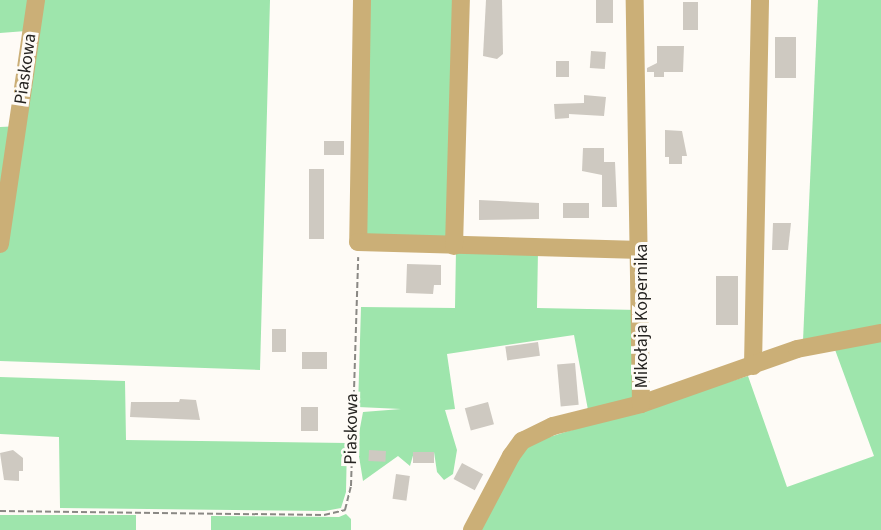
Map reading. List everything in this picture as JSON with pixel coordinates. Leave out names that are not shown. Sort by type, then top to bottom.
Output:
[{"type":"street","name":"Piaskowa","points":[[0,244],[36,0]]},
{"type":"street","points":[[362,0],[358,243],[642,250]]},
{"type":"street","points":[[454,246],[460,0]]},
{"type":"street","name":"Mikołaja Kopernika","points":[[472,530],[511,456],[522,441],[553,426],[641,404],[642,250],[635,0]]},
{"type":"street","points":[[753,366],[760,0]]},
{"type":"street","points":[[641,404],[797,349],[881,333]]},
{"type":"path","name":"Piaskowa","points":[[0,511],[324,515],[345,510],[351,486],[358,243]]},
{"type":"green space","points":[[0,0],[31,0],[26,31],[0,33]]},
{"type":"green space","points":[[41,0],[270,0],[260,370],[0,361],[0,127],[22,126]]},
{"type":"green space","points":[[366,0],[453,0],[453,238],[366,238]]},
{"type":"green space","points":[[818,0],[881,0],[881,326],[803,341]]},
{"type":"green space","points":[[456,250],[538,251],[537,308],[639,310],[632,401],[588,410],[574,335],[447,354],[455,409],[445,410],[457,450],[453,474],[444,480],[437,472],[434,452],[414,452],[410,466],[398,456],[363,481],[357,444],[363,412],[401,409],[358,407],[361,307],[455,308]]},
{"type":"green space","points":[[881,337],[881,530],[479,530],[520,455],[533,442],[748,376],[787,487],[874,456],[834,347]]},
{"type":"green space","points":[[0,377],[125,381],[126,440],[347,443],[346,492],[341,508],[325,511],[60,508],[59,437],[0,434]]},
{"type":"green space","points":[[346,514],[351,519],[351,530],[211,530],[211,516],[339,517]]},
{"type":"green space","points":[[0,515],[136,515],[136,530],[0,530]]},
{"type":"building","points":[[486,0],[502,0],[503,54],[497,59],[483,56]]},
{"type":"building","points":[[596,0],[613,0],[613,23],[596,23]]},
{"type":"building","points":[[683,2],[698,2],[698,30],[683,30]]},
{"type":"building","points":[[775,37],[796,37],[796,78],[775,78]]},
{"type":"building","points":[[657,46],[684,46],[683,72],[664,72],[664,77],[654,77],[654,72],[647,72],[647,68],[657,63]]},
{"type":"building","points":[[591,51],[606,52],[605,69],[590,68]]},
{"type":"building","points":[[556,61],[569,61],[569,77],[556,77]]},
{"type":"building","points":[[584,95],[606,97],[604,116],[569,114],[569,118],[555,119],[554,104],[584,103]]},
{"type":"building","points":[[665,130],[682,131],[687,156],[682,156],[682,164],[669,164],[669,157],[665,157]]},
{"type":"building","points":[[324,141],[344,141],[344,155],[324,155]]},
{"type":"building","points":[[583,148],[604,148],[604,162],[615,162],[617,207],[602,207],[602,175],[582,171]]},
{"type":"building","points":[[309,169],[324,169],[324,239],[309,239]]},
{"type":"building","points":[[479,200],[539,203],[539,219],[479,220]]},
{"type":"building","points":[[563,203],[589,203],[589,218],[563,218]]},
{"type":"building","points":[[773,223],[791,223],[788,250],[772,250]]},
{"type":"building","points":[[407,264],[441,265],[441,285],[434,285],[433,294],[406,293]]},
{"type":"building","points":[[716,276],[738,276],[738,325],[716,325]]},
{"type":"building","points":[[272,329],[286,329],[286,352],[272,352]]},
{"type":"building","points":[[538,342],[540,356],[507,360],[505,347]]},
{"type":"building","points":[[302,352],[327,352],[327,369],[302,369]]},
{"type":"building","points":[[575,363],[579,405],[561,406],[557,365]]},
{"type":"building","points":[[180,399],[196,400],[200,420],[130,417],[131,402],[179,402]]},
{"type":"building","points":[[488,402],[494,424],[471,430],[465,408]]},
{"type":"building","points":[[301,407],[318,407],[318,431],[301,431]]},
{"type":"building","points":[[13,450],[23,458],[23,471],[19,471],[19,481],[4,480],[0,453]]},
{"type":"building","points":[[369,450],[386,451],[385,462],[368,461]]},
{"type":"building","points":[[413,452],[434,452],[434,463],[413,463]]},
{"type":"building","points":[[462,463],[483,474],[475,490],[454,479]]},
{"type":"building","points":[[396,474],[410,476],[406,501],[393,499]]}]
